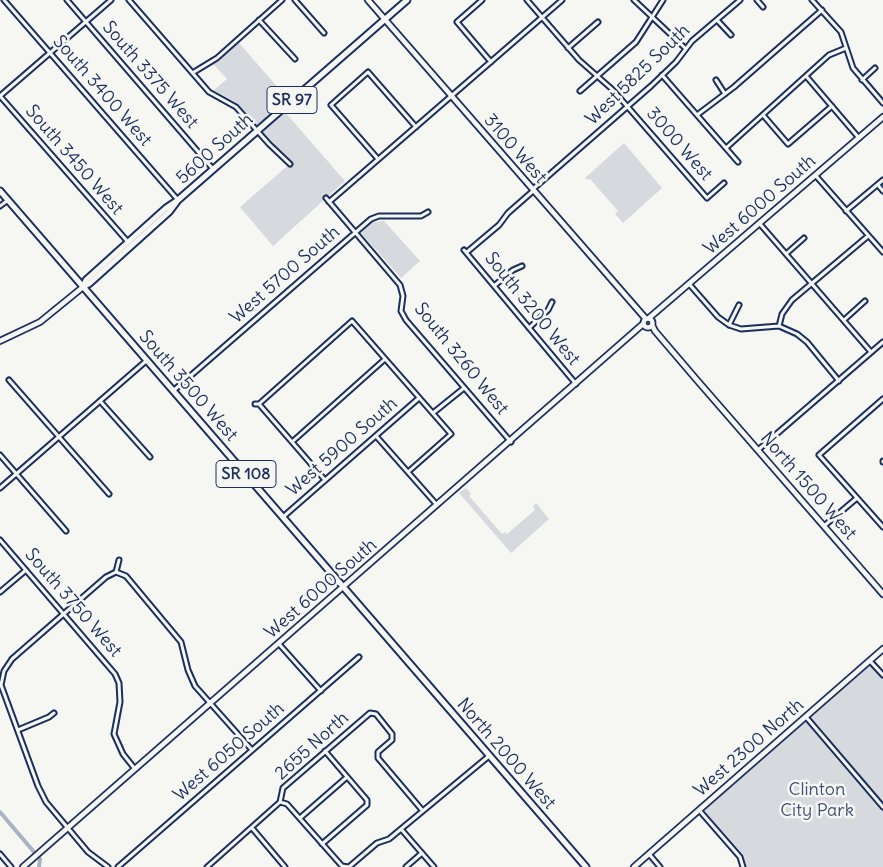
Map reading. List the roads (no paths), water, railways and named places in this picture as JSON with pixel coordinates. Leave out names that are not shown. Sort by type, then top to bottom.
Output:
[{"type":"main road","name":"5600 South","points":[[83,286],[86,280],[166,208],[214,169],[407,0]]},
{"type":"main road","name":"SR 108","points":[[0,191],[8,200]]},
{"type":"main road","name":"South 3500 West","points":[[8,200],[405,659]]},
{"type":"main road","name":"5600 South","points":[[83,286],[90,284],[169,212],[178,200]]},
{"type":"main road","name":"North 2000 West","points":[[405,659],[586,867]]},
{"type":"street","name":"South 3400 West","points":[[4,0],[178,200]]},
{"type":"street","name":"South 3375 West","points":[[67,0],[214,169]]},
{"type":"street","points":[[0,96],[111,0]]},
{"type":"street","points":[[129,0],[194,72],[209,92],[236,107],[290,164]]},
{"type":"street","points":[[194,72],[216,58],[282,0]]},
{"type":"street","points":[[294,0],[324,34]]},
{"type":"street","name":"3100 West","points":[[368,0],[648,322]]},
{"type":"street","points":[[482,0],[457,22],[491,62]]},
{"type":"street","name":"3000 West","points":[[527,0],[568,48],[599,75],[707,198],[724,183]]},
{"type":"street","name":"West 5700 South","points":[[327,200],[378,159],[562,0]]},
{"type":"street","points":[[634,0],[685,48]]},
{"type":"street","points":[[580,91],[636,42],[662,0]]},
{"type":"street","name":"West 5825 South","points":[[466,251],[499,226],[508,213],[628,107],[682,56],[685,48],[740,0]]},
{"type":"street","points":[[757,0],[763,7]]},
{"type":"street","points":[[812,0],[841,32],[853,68],[883,103]]},
{"type":"street","points":[[697,115],[725,94],[822,10]]},
{"type":"street","points":[[259,20],[295,60]]},
{"type":"street","points":[[717,20],[731,35]]},
{"type":"street","points":[[568,48],[598,22]]},
{"type":"street","points":[[726,148],[829,55],[846,48]]},
{"type":"street","points":[[862,80],[875,68]]},
{"type":"street","points":[[378,159],[331,105],[368,72],[416,126]]},
{"type":"street","points":[[662,75],[738,162]]},
{"type":"street","points":[[806,76],[859,138]]},
{"type":"street","points":[[716,80],[725,94]]},
{"type":"street","name":"South 3450 West","points":[[0,96],[128,242]]},
{"type":"street","points":[[763,114],[788,144],[832,106]]},
{"type":"street","name":"West 6000 South","points":[[23,867],[883,117]]},
{"type":"street","points":[[816,176],[882,251]]},
{"type":"street","points":[[846,211],[883,180]]},
{"type":"street","points":[[878,185],[883,191]]},
{"type":"street","points":[[0,206],[8,200]]},
{"type":"street","name":"South 3260 West","points":[[327,200],[400,285],[403,296],[401,311],[406,320],[511,442]]},
{"type":"street","name":"West 5700 South","points":[[173,391],[374,217],[421,216],[428,212]]},
{"type":"street","points":[[760,224],[872,352]]},
{"type":"street","points":[[779,326],[786,307],[811,283],[868,236]]},
{"type":"street","points":[[786,254],[804,238]]},
{"type":"street","name":"South 3200 West","points":[[466,251],[576,384]]},
{"type":"street","points":[[494,286],[513,270],[522,266]]},
{"type":"street","points":[[690,285],[718,317],[729,325],[741,329],[779,326],[789,330],[807,342],[839,380]]},
{"type":"street","name":"SR 97","points":[[0,341],[40,322],[83,286]]},
{"type":"street","points":[[844,320],[865,301]]},
{"type":"street","points":[[529,328],[548,310],[552,302]]},
{"type":"street","points":[[729,325],[739,304]]},
{"type":"street","points":[[325,480],[257,404],[352,321],[451,434],[408,472]]},
{"type":"street","name":"North 1500 West","points":[[648,322],[883,594]]},
{"type":"street","points":[[758,450],[883,342]]},
{"type":"street","points":[[292,442],[385,359]]},
{"type":"street","points":[[0,488],[147,360]]},
{"type":"street","points":[[9,380],[109,494]]},
{"type":"street","points":[[433,414],[464,388]]},
{"type":"street","name":"West 5900 South","points":[[283,517],[419,398]]},
{"type":"street","points":[[883,399],[819,455],[883,527]]},
{"type":"street","points":[[100,401],[150,457]]},
{"type":"street","points":[[376,436],[438,506]]},
{"type":"street","points":[[0,455],[66,531]]},
{"type":"street","points":[[824,526],[857,498]]},
{"type":"street","name":"South 3750 West","points":[[0,540],[115,674],[119,683],[120,702],[114,734],[122,754],[135,769]]},
{"type":"street","points":[[116,572],[119,560]]},
{"type":"street","points":[[0,592],[26,570]]},
{"type":"street","points":[[108,867],[88,852],[46,802],[38,786],[1,685],[4,670],[12,659],[106,577],[116,572],[126,576],[175,633],[181,642],[190,678],[210,704],[252,750]]},
{"type":"street","points":[[279,644],[321,691]]},
{"type":"street","name":"West 2300 North","points":[[634,867],[883,650]]},
{"type":"street","name":"West 6050 South","points":[[118,867],[359,657]]},
{"type":"street","points":[[870,661],[883,676]]},
{"type":"street","points":[[18,730],[54,713]]},
{"type":"street","name":"2655 North","points":[[207,867],[280,802],[283,788],[370,713],[376,714],[392,734],[392,740],[378,752],[378,758],[422,810]]},
{"type":"street","points":[[806,717],[883,807]]},
{"type":"street","points":[[322,844],[367,806],[367,800],[325,751]]},
{"type":"street","points":[[280,802],[286,804],[300,818],[342,866],[349,867],[377,843],[389,839],[489,756]]},
{"type":"street","points":[[300,818],[347,777]]},
{"type":"street","points":[[699,810],[740,857],[743,867]]},
{"type":"street","points":[[252,828],[285,867]]},
{"type":"street","points":[[401,829],[434,867]]},
{"type":"street","points":[[406,867],[422,853]]},
{"type":"street","points":[[0,854],[12,867]]},
{"type":"street","points":[[649,854],[660,867]]},
{"type":"waterway","points":[[0,812],[34,852]]},
{"type":"waterway","points":[[39,867],[40,859]]},
{"type":"park label","name":"Clinton City Park","points":[[817,800]]}]
